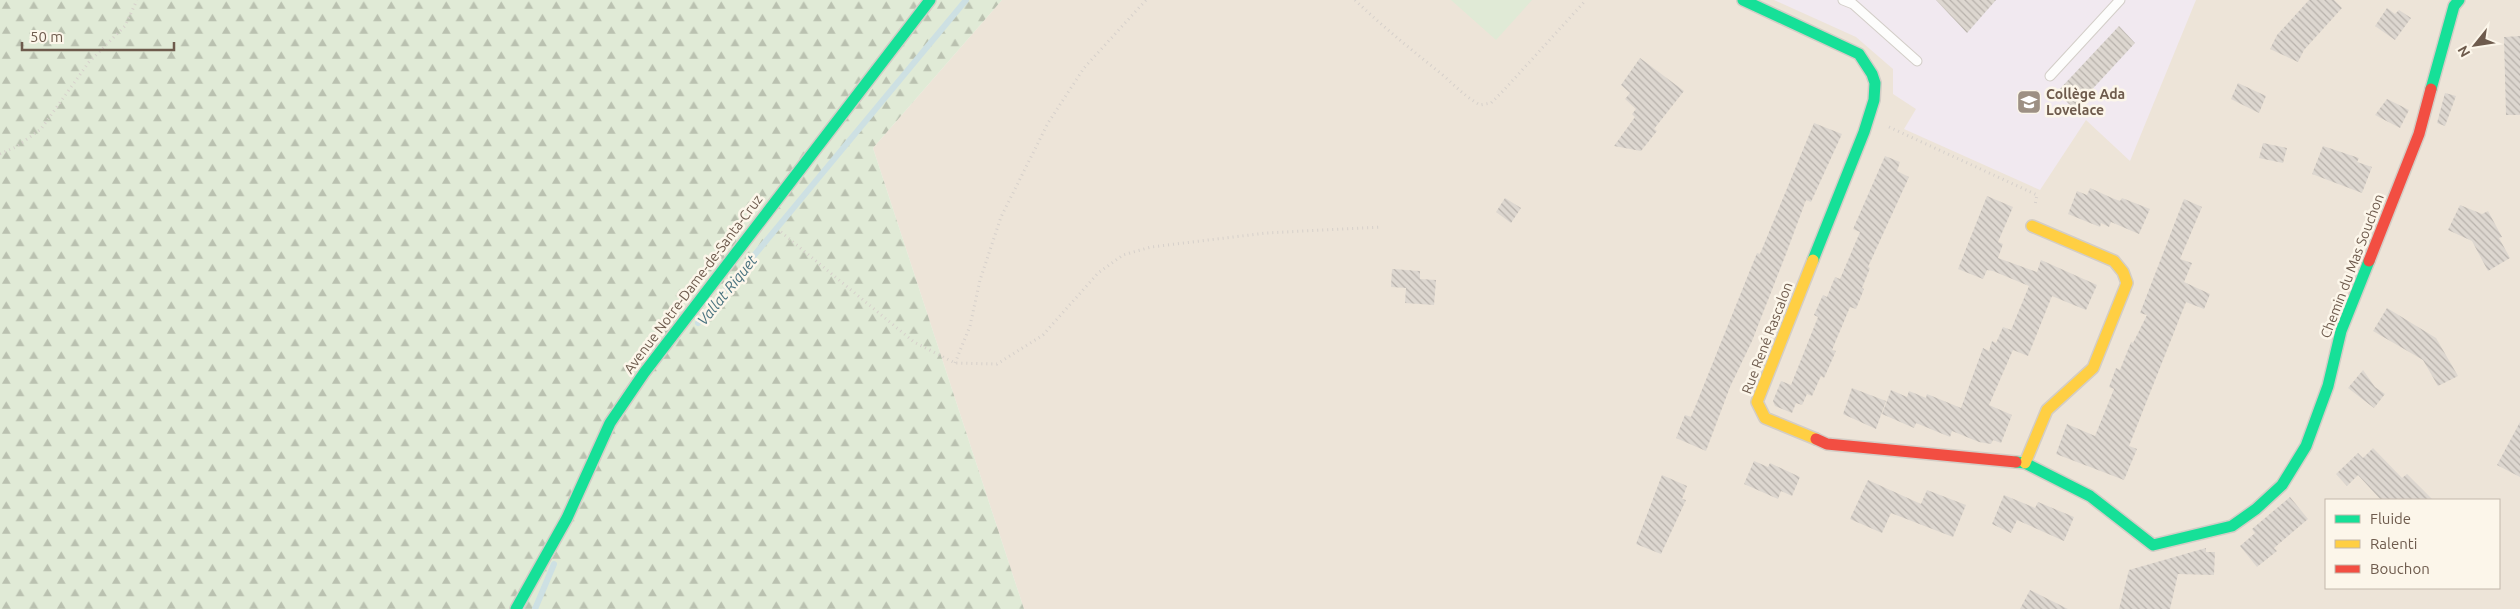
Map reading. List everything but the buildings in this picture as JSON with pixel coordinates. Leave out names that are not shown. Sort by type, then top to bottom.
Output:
[{"type":"street","name":"Avenue Notre-Dame-de-Santa-Cruz","points":[[516,609],[567,518],[610,423],[644,373],[930,0]]},
{"type":"street","name":"Rue René Rascalon","points":[[1743,0],[1756,2],[1859,54],[1872,68],[1877,86],[1868,117],[1757,402],[1765,418],[1827,444],[1982,457],[2025,463],[2090,496],[2153,545]]},
{"type":"street","name":"Chemin du Mas Souchon","points":[[2153,545],[2232,526],[2256,509],[2282,485],[2306,446],[2328,386],[2341,331],[2419,134],[2454,6],[2459,0]]},
{"type":"street","points":[[2025,463],[2047,410],[2092,368],[2127,283],[2123,272],[2114,261],[2032,226]]},
{"type":"lane","points":[[1843,0],[1853,4],[1918,61]]},
{"type":"lane","points":[[2050,76],[2120,0]]},
{"type":"path","points":[[0,154],[16,147],[40,129],[89,62],[125,26],[138,0]]},
{"type":"path","points":[[955,363],[970,326],[980,280],[1001,217],[1048,124],[1084,68],[1146,0]]},
{"type":"path","points":[[1355,0],[1396,39],[1445,77],[1466,98],[1480,105],[1491,103],[1586,0]]},
{"type":"path","points":[[1868,117],[2037,195],[2032,226]]},
{"type":"path","points":[[787,237],[914,342],[955,363],[997,364],[1043,335],[1098,273],[1123,255],[1151,246],[1247,236],[1381,226]]},
{"type":"shaded area","points":[[1002,0],[2520,0],[2520,609],[1024,609],[873,148]]},
{"type":"shaded area","name":"Collège Ada Lovelace","points":[[1774,0],[2196,0],[2130,161],[2086,120],[2040,190],[1904,129],[1916,109],[1893,94],[1893,69],[1856,37]]},
{"type":"green space","points":[[0,0],[1002,0],[873,148],[1024,609],[0,609]]},
{"type":"green space","points":[[1451,0],[1532,0],[1496,40]]},
{"type":"waterway","name":"Vallat Riquet","points":[[698,323],[966,0]]},
{"type":"waterway","name":"Vallat Riquet","points":[[535,609],[554,564]]},
{"type":"traffic: fast","points":[[516,609],[567,518],[610,423],[644,373],[930,0]]},
{"type":"traffic: fast","points":[[1743,0],[1859,54],[1872,74],[1875,83],[1874,100],[1864,132],[1813,260]]},
{"type":"traffic: fast","points":[[2431,89],[2454,6],[2459,0]]},
{"type":"traffic: fast","points":[[2016,462],[2025,463],[2090,496],[2153,545],[2232,526],[2256,509],[2282,485],[2306,446],[2328,386],[2341,331],[2369,261]]},
{"type":"traffic: slow","points":[[2025,463],[2047,410],[2093,368],[2127,283],[2123,272],[2114,261],[2032,226]]},
{"type":"traffic: slow","points":[[1813,260],[1757,402],[1765,418],[1816,439]]},
{"type":"traffic: jam","points":[[2369,261],[2419,134],[2431,89]]},
{"type":"traffic: jam","points":[[1816,439],[1827,444],[2016,462]]},
{"type":"place","name":"Collège Ada Lovelace","points":[[2029,102]]}]
